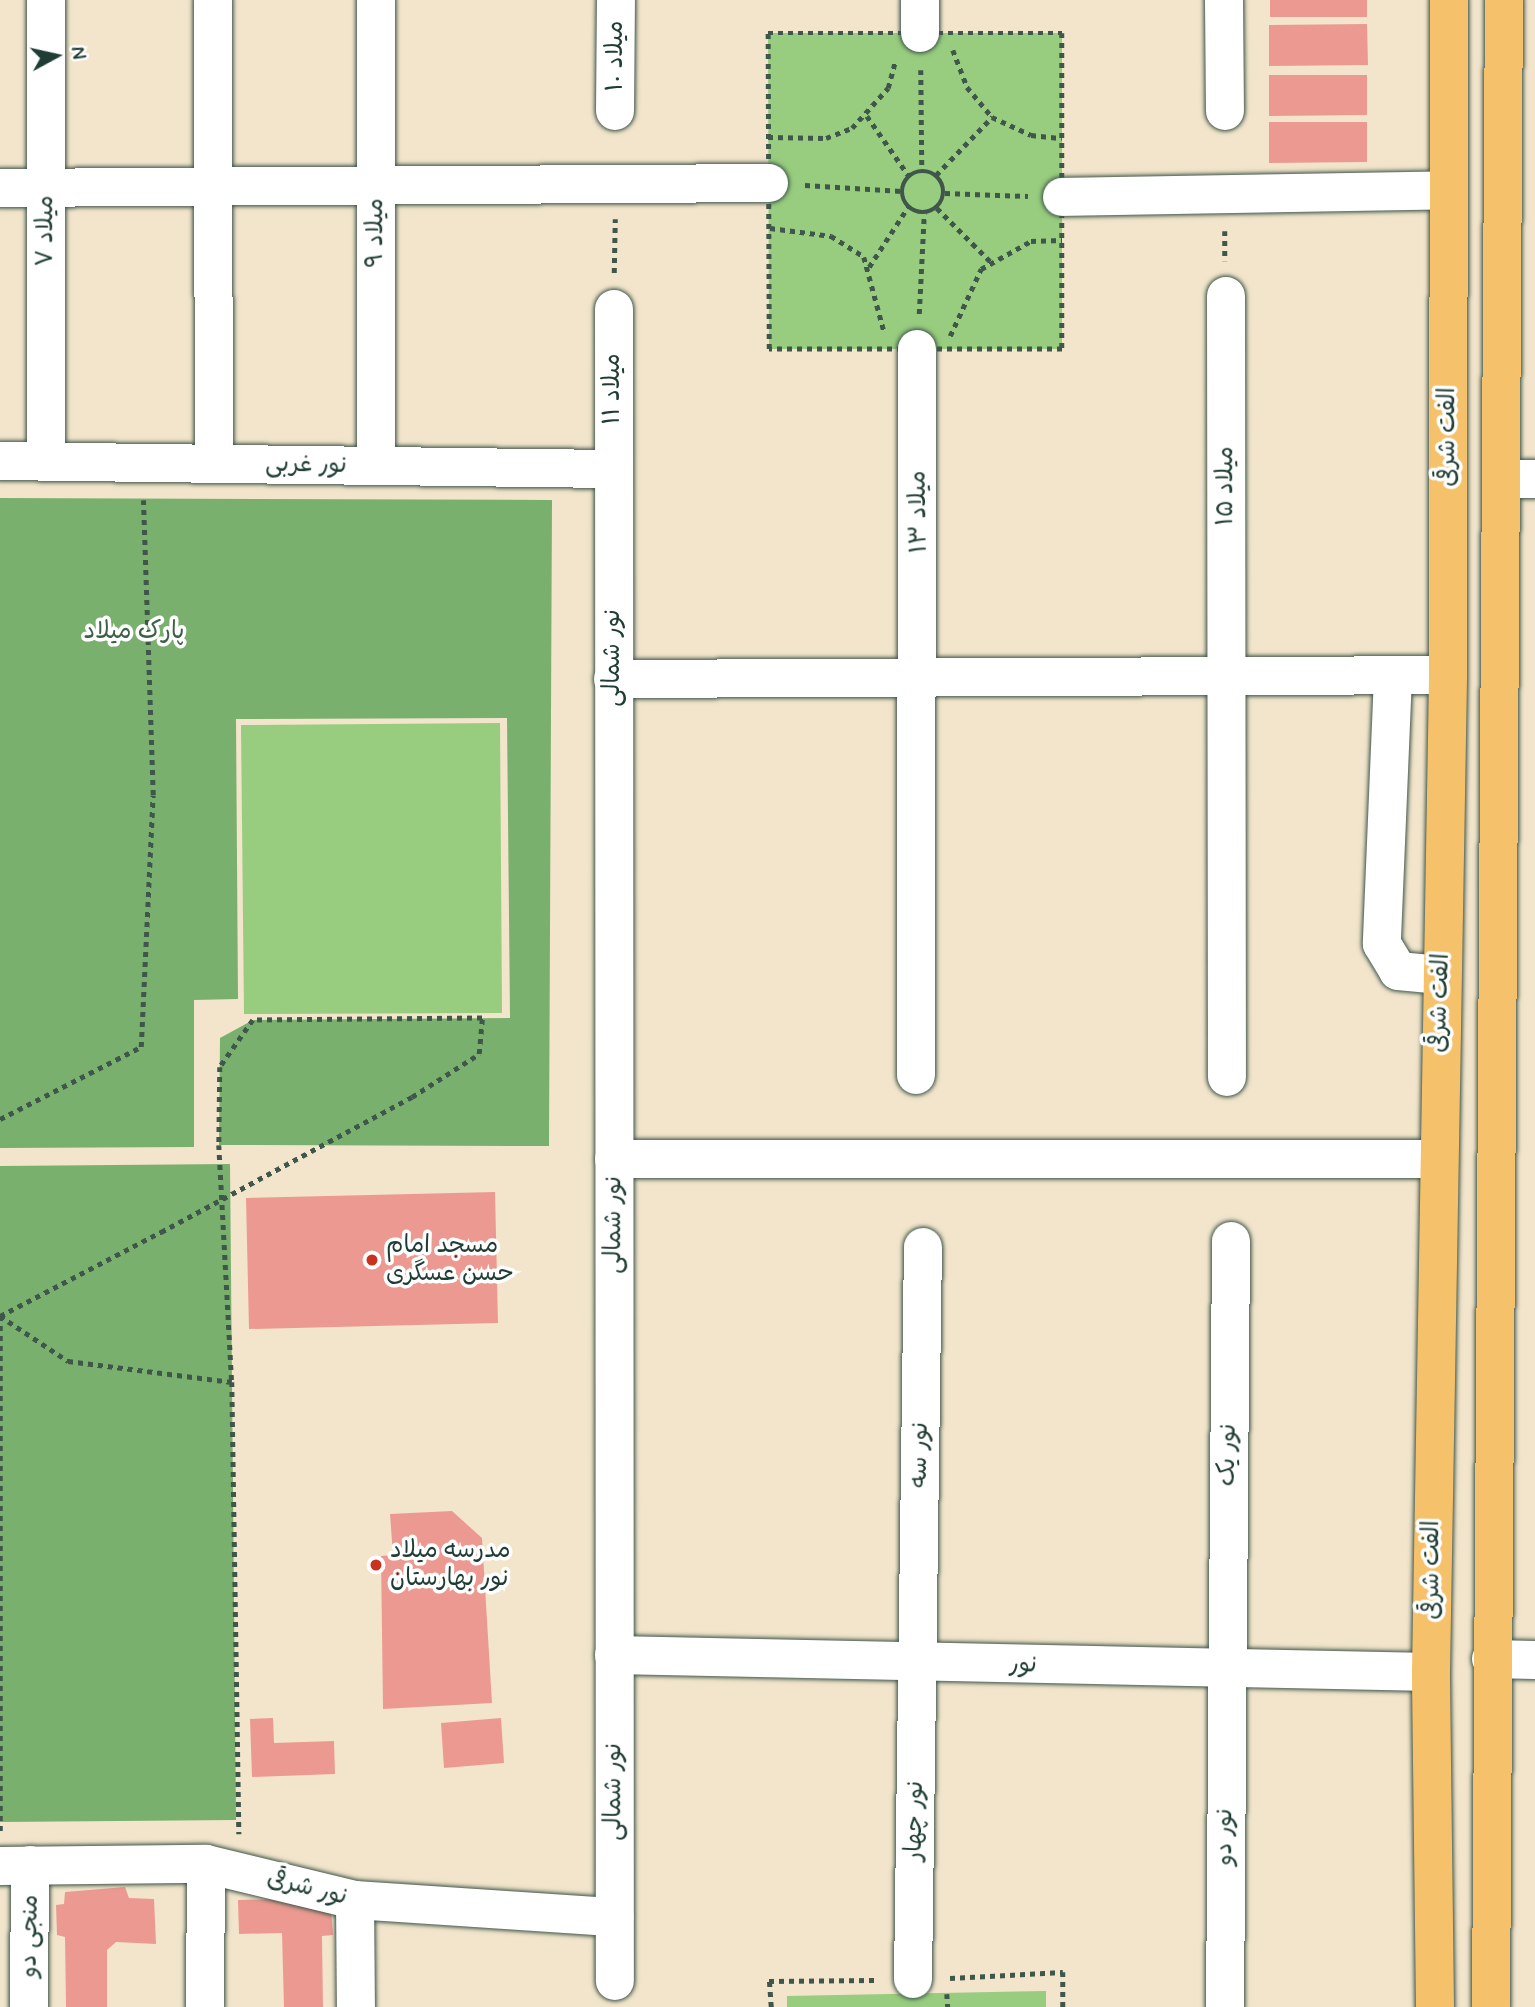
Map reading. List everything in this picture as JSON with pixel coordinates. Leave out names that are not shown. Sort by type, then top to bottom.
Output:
[{"type":"main road","name":"الفت شرقی","points":[[1435,2007],[1431,1672],[1436,1159],[1448,676],[1449,0]]},
{"type":"main road","points":[[1491,2007],[1491,1659],[1519,479],[1504,0]]},
{"type":"street","name":"میلاد ۷","points":[[46,0],[46,462]]},
{"type":"street","points":[[213,0],[214,464]]},
{"type":"street","name":"میلاد ۹","points":[[376,0],[376,466]]},
{"type":"street","name":"میلاد ۱۰","points":[[615,111],[616,0]]},
{"type":"street","points":[[1224,0],[1224,111]]},
{"type":"street","points":[[0,188],[782,184]]},
{"type":"street","points":[[1047,197],[1448,190]]},
{"type":"street","name":"میلاد ۱۵","points":[[1226,296],[1227,1077]]},
{"type":"street","name":"میلاد ۱۱","points":[[613,469],[614,309]]},
{"type":"street","name":"میلاد ۱۳","points":[[916,1075],[921,676],[917,341]]},
{"type":"street","name":"نور غربی","points":[[0,461],[613,469]]},
{"type":"street","name":"نور شمالی","points":[[613,469],[615,1981]]},
{"type":"street","points":[[1392,676],[1382,944],[1398,971],[1441,975]]},
{"type":"street","points":[[613,678],[1448,676]]},
{"type":"street","points":[[614,1159],[1436,1159]]},
{"type":"street","name":"نور یک","points":[[1226,1668],[1231,1241]]},
{"type":"street","name":"نور سه","points":[[917,1663],[923,1247]]},
{"type":"street","name":"نور","points":[[614,1655],[1431,1672]]},
{"type":"street","points":[[1491,1659],[1535,1660]]},
{"type":"street","name":"نور چهار","points":[[917,1663],[930,1986]]},
{"type":"street","name":"نور دو","points":[[1225,2007],[1226,1668]]},
{"type":"street","points":[[205,2007],[223,1857]]},
{"type":"street","name":"نور شرقی","points":[[15,1865],[223,1857],[355,1900],[614,1917]]},
{"type":"street","name":"منجی دو","points":[[15,1865],[29,2007]]},
{"type":"street","points":[[355,1900],[356,2007]]},
{"type":"path","points":[[768,33],[914,37],[1062,33],[1062,138],[1047,197],[1062,240],[1062,349],[917,341],[768,349],[770,228],[782,184],[768,137],[768,33]]},
{"type":"path","points":[[768,137],[826,138],[867,116],[888,88],[914,37]]},
{"type":"path","points":[[914,37],[967,87],[992,117],[1031,135],[1062,138]]},
{"type":"path","points":[[914,37],[922,170]]},
{"type":"path","points":[[867,116],[909,176]]},
{"type":"path","points":[[936,175],[992,117]]},
{"type":"path","points":[[922,170],[936,175],[944,193],[937,208],[924,214],[908,207],[902,191],[909,176],[922,170]]},
{"type":"path","points":[[782,184],[902,191]]},
{"type":"path","points":[[944,193],[1047,197]]},
{"type":"path","points":[[869,267],[908,207]]},
{"type":"path","points":[[937,208],[991,261]]},
{"type":"path","points":[[917,341],[924,214]]},
{"type":"path","points":[[770,228],[831,236],[864,257],[917,341]]},
{"type":"path","points":[[917,341],[991,261],[1031,241],[1062,240]]},
{"type":"path","points":[[0,1119],[141,1047],[153,795],[141,463]]},
{"type":"path","points":[[0,1316],[161,1232],[221,1199],[233,1193],[245,1187],[412,1097],[479,1054],[482,1018],[253,1020],[219,1067],[219,1145],[222,1187],[222,1201],[232,1382],[223,1857]]},
{"type":"path","points":[[0,1316],[68,1361],[232,1382]]},
{"type":"path","points":[[0,1316],[0,1842]]},
{"type":"path","points":[[769,1981],[771,2007]]},
{"type":"path","points":[[930,1986],[948,2007]]},
{"type":"green space","points":[[768,33],[1062,33],[1062,349],[769,349]]},
{"type":"green space","name":"پارک میلاد","points":[[0,498],[552,500],[549,1146],[219,1145],[220,1038],[253,1020],[510,1018],[507,718],[236,719],[238,999],[194,1000],[194,1147],[0,1148]]},
{"type":"green space","points":[[500,723],[502,1013],[244,1014],[241,725]]},
{"type":"green space","points":[[230,1164],[236,1820],[0,1822],[0,1166]]},
{"type":"green space","points":[[1046,1991],[1046,2007],[787,2007],[787,1996]]},
{"type":"building","points":[[1270,0],[1367,0],[1367,17],[1270,17]]},
{"type":"building","points":[[1367,24],[1368,65],[1269,66],[1269,25]]},
{"type":"building","points":[[1269,75],[1367,75],[1367,115],[1269,116]]},
{"type":"building","points":[[1269,122],[1367,122],[1367,162],[1269,163]]},
{"type":"building","name":"مسجد امام حسن عسگری","points":[[495,1192],[498,1323],[249,1329],[246,1198]]},
{"type":"building","points":[[452,1511],[482,1538],[492,1703],[383,1709],[381,1556],[393,1555],[390,1514]]},
{"type":"building","points":[[273,1718],[274,1743],[334,1741],[335,1774],[252,1777],[250,1719]]},
{"type":"building","points":[[501,1718],[504,1763],[444,1768],[441,1723]]},
{"type":"building","points":[[125,1887],[129,1898],[154,1899],[156,1944],[116,1942],[107,1950],[107,2007],[66,2007],[65,1937],[57,1935],[56,1905],[64,1904],[65,1892]]},
{"type":"building","points":[[330,1898],[333,1935],[322,1936],[323,2007],[284,2007],[282,1933],[239,1934],[238,1900]]},
{"type":"place","name":"مسجد امام حسن عسگری","points":[[372,1260]]},
{"type":"place","name":"مدرسه میلاد نور بهارستان","points":[[376,1565]]}]
